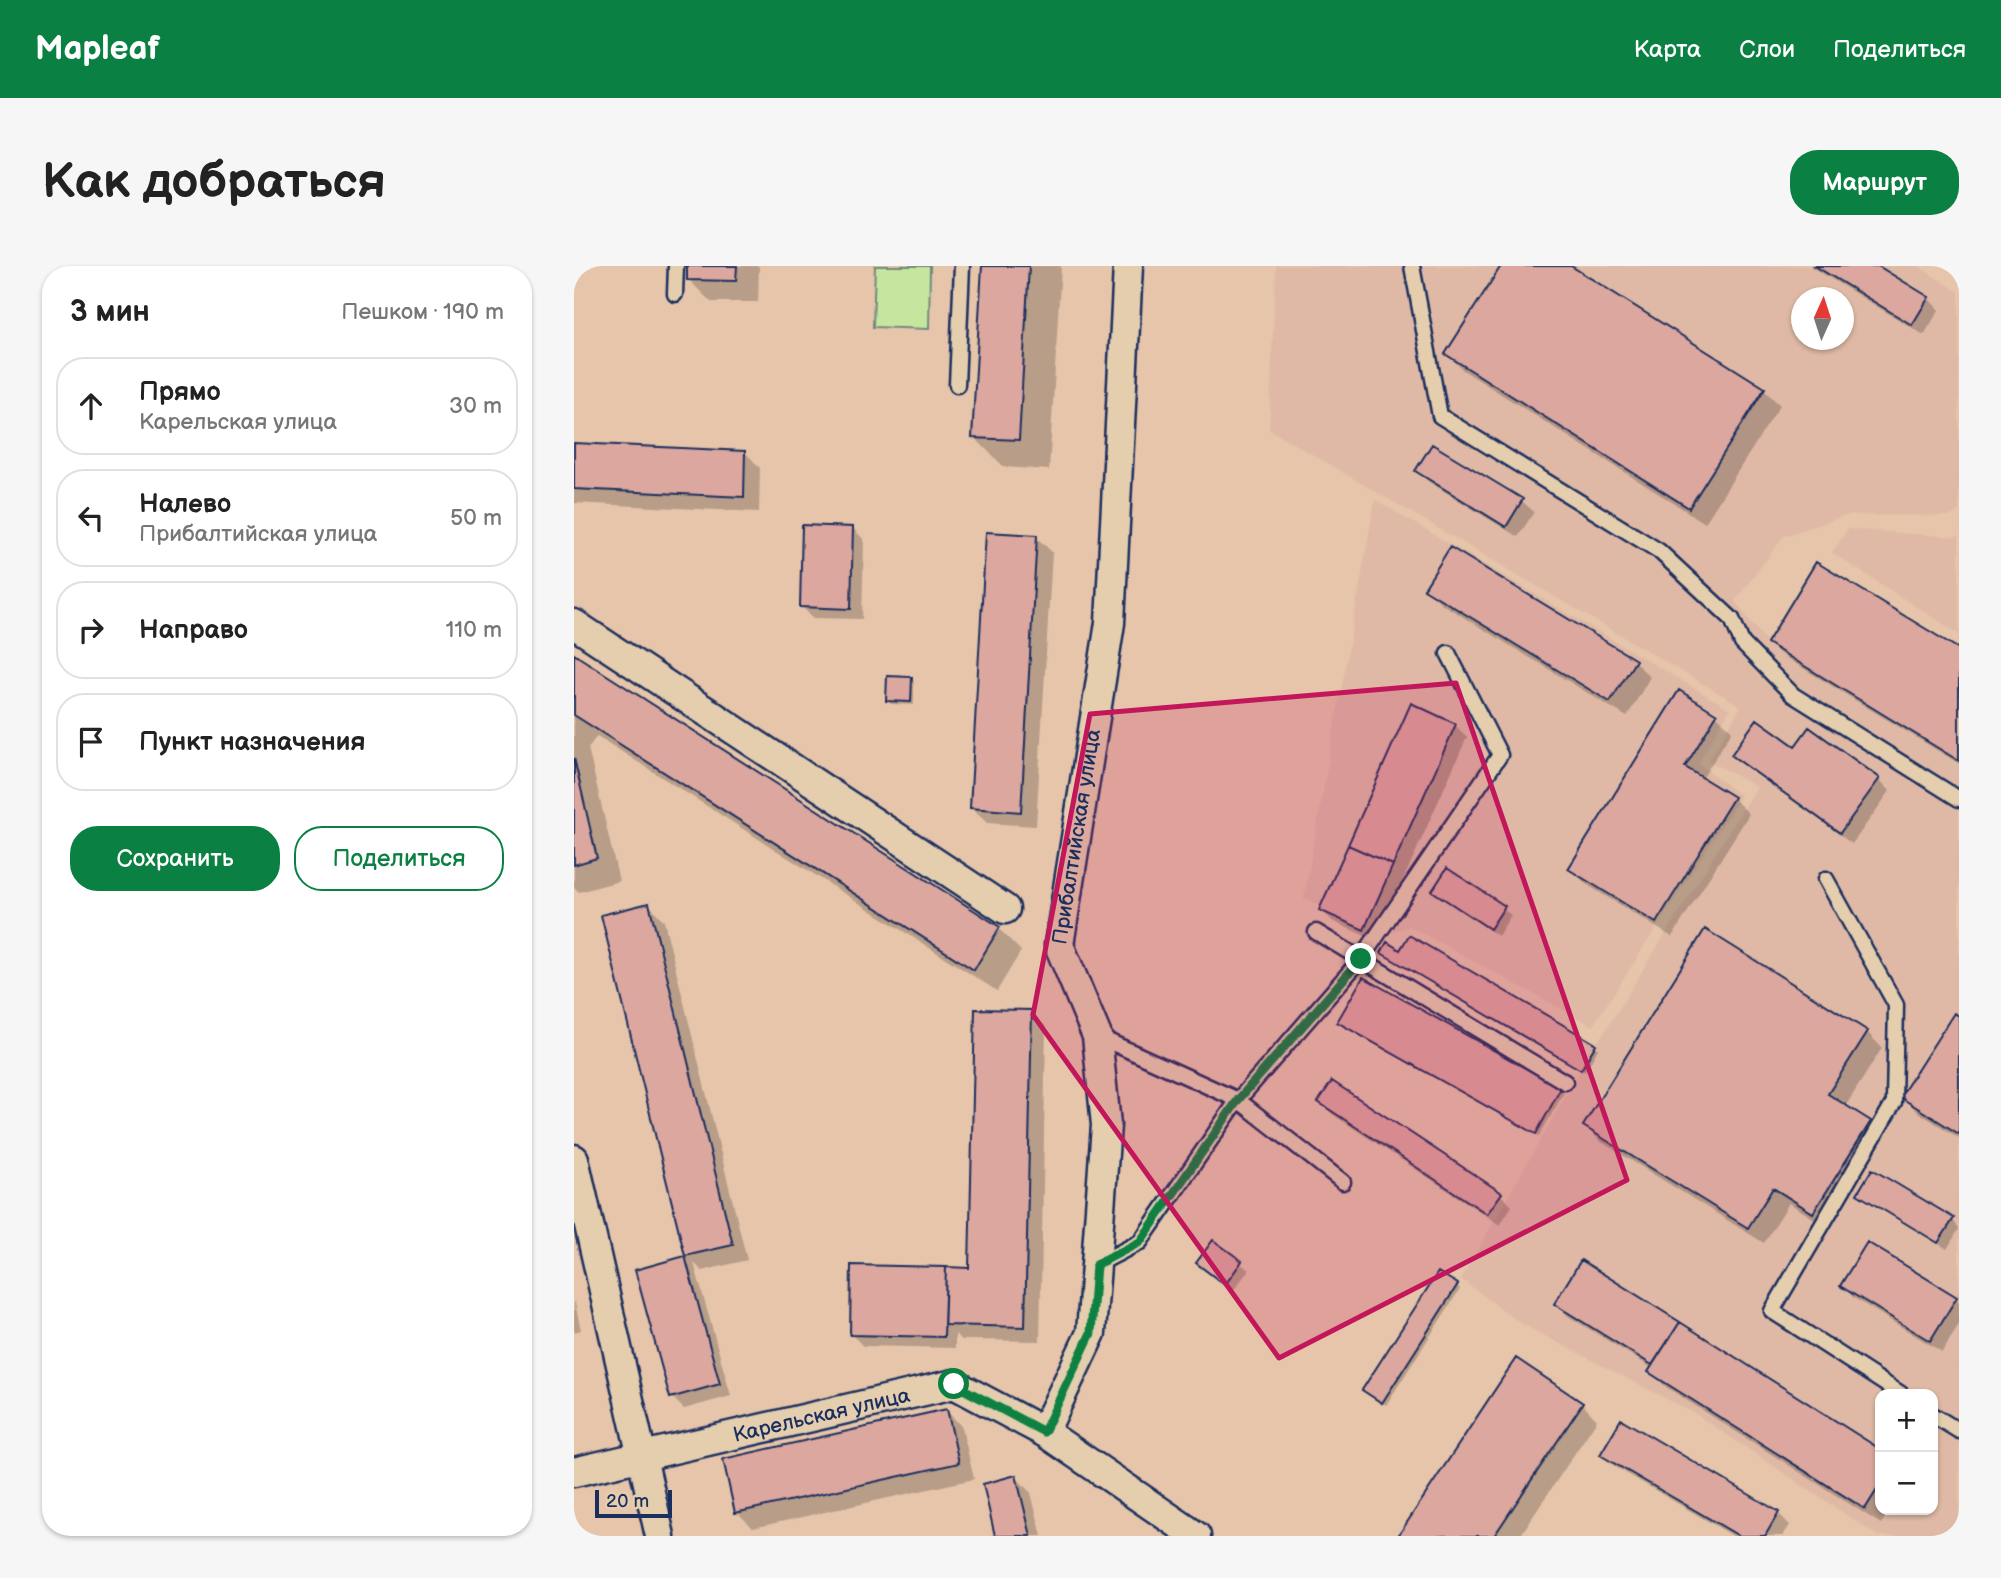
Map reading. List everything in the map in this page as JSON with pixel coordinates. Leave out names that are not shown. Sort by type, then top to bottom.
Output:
[{"type":"street","name":"Прибалтийская улица","points":[[1044,1432],[1091,1333],[1096,1265],[1106,1125],[1097,1036],[1059,945],[1110,622],[1128,266]]},
{"type":"street","points":[[574,624],[1005,909]]},
{"type":"street","points":[[574,1159],[660,1536]]},
{"type":"street","name":"Карельская улица","points":[[574,1472],[954,1384],[1044,1432],[1196,1536]]},
{"type":"lane","points":[[675,294],[676,266]]},
{"type":"lane","points":[[957,384],[962,266]]},
{"type":"lane","points":[[1412,266],[1440,416],[1659,551],[1732,619],[1742,643],[1793,695],[1959,799]]},
{"type":"lane","points":[[1096,1265],[1140,1242],[1238,1100],[1361,959],[1500,755],[1448,653]]},
{"type":"lane","points":[[1826,879],[1896,1005],[1894,1102],[1772,1311],[1893,1389]]},
{"type":"lane","points":[[1316,932],[1564,1082]]},
{"type":"lane","points":[[1097,1036],[1238,1100],[1343,1182]]},
{"type":"lane","points":[[1938,1418],[1959,1432]]},
{"type":"highlighted area","points":[[1456,683],[1627,1180],[1279,1358],[1033,1015],[1090,714]]},
{"type":"shaded area","points":[[1276,266],[1918,266],[1959,292],[1959,510],[1951,516],[1848,515],[1784,536],[1735,601],[1767,643],[1959,765],[1959,1536],[1878,1536],[1694,1413],[1520,1323],[1461,1279],[1578,1074],[1757,787],[1709,761],[1741,706],[1269,429]]},
{"type":"shaded area","points":[[1375,500],[1730,709],[1698,763],[1741,796],[1593,1026],[1409,926],[1376,938],[1304,898]]},
{"type":"shaded area","points":[[1848,529],[1955,537],[1959,535],[1959,634],[1832,553]]},
{"type":"green space","points":[[875,266],[930,266],[929,329],[873,327]]},
{"type":"building","points":[[687,266],[737,266],[736,281],[687,280]]},
{"type":"building","points":[[982,266],[1029,266],[1019,440],[972,438]]},
{"type":"building","points":[[1501,266],[1571,266],[1765,388],[1689,508],[1445,354]]},
{"type":"building","points":[[1815,266],[1878,266],[1929,297],[1912,325],[1854,290],[1854,287],[1850,287]]},
{"type":"building","points":[[574,443],[745,451],[744,497],[574,489]]},
{"type":"building","points":[[1432,444],[1523,499],[1506,527],[1415,471]]},
{"type":"building","points":[[802,525],[853,527],[851,609],[800,607]]},
{"type":"building","points":[[986,532],[1037,535],[1021,812],[970,808]]},
{"type":"building","points":[[1450,547],[1636,660],[1610,702],[1424,589]]},
{"type":"building","points":[[1816,562],[1959,649],[1959,761],[1767,643]]},
{"type":"building","points":[[574,654],[1000,927],[974,970],[574,715]]},
{"type":"building","points":[[887,676],[912,677],[911,702],[886,701]]},
{"type":"building","points":[[1679,690],[1717,714],[1685,767],[1734,797],[1656,923],[1568,869]]},
{"type":"building","points":[[1411,703],[1456,724],[1393,865],[1348,845]]},
{"type":"building","points":[[1757,719],[1795,746],[1809,727],[1880,778],[1840,833],[1731,755]]},
{"type":"building","points":[[574,758],[597,858],[574,865]]},
{"type":"building","points":[[1348,845],[1393,865],[1364,930],[1319,910]]},
{"type":"building","points":[[1447,868],[1505,906],[1490,929],[1432,891]]},
{"type":"building","points":[[649,903],[733,1245],[685,1256],[601,915]]},
{"type":"building","points":[[1705,929],[1868,1031],[1828,1094],[1871,1121],[1813,1213],[1773,1188],[1748,1228],[1583,1126]]},
{"type":"building","points":[[1409,935],[1596,1044],[1581,1070],[1381,953],[1387,942],[1400,950]]},
{"type":"building","points":[[1363,977],[1561,1088],[1536,1134],[1337,1022]]},
{"type":"building","points":[[975,1009],[1032,1010],[1025,1327],[944,1325],[946,1267],[969,1268]]},
{"type":"building","points":[[1954,1013],[1959,1016],[1959,1134],[1900,1097]]},
{"type":"building","points":[[1332,1081],[1502,1193],[1487,1214],[1318,1102]]},
{"type":"building","points":[[1872,1169],[1954,1218],[1938,1243],[1857,1194]]},
{"type":"building","points":[[1213,1240],[1242,1261],[1225,1285],[1196,1263]]},
{"type":"building","points":[[1867,1242],[1957,1297],[1930,1341],[1840,1286]]},
{"type":"building","points":[[685,1256],[720,1384],[670,1398],[635,1270]]},
{"type":"building","points":[[1581,1260],[1680,1322],[1652,1365],[1554,1304]]},
{"type":"building","points":[[851,1265],[946,1267],[944,1337],[850,1335]]},
{"type":"building","points":[[1438,1272],[1458,1284],[1382,1403],[1362,1390]]},
{"type":"building","points":[[1680,1322],[1875,1446],[1875,1493],[1865,1509],[1648,1372]]},
{"type":"building","points":[[1516,1358],[1583,1403],[1494,1536],[1398,1536]]},
{"type":"building","points":[[947,1409],[959,1463],[735,1513],[723,1459]]},
{"type":"building","points":[[1621,1419],[1779,1512],[1765,1536],[1739,1536],[1600,1455]]},
{"type":"building","points":[[1016,1475],[1031,1536],[995,1536],[983,1484]]},
{"type":"route","points":[[954,1384],[1044,1432],[1091,1333],[1096,1265],[1140,1242],[1238,1100],[1361,959]]}]
